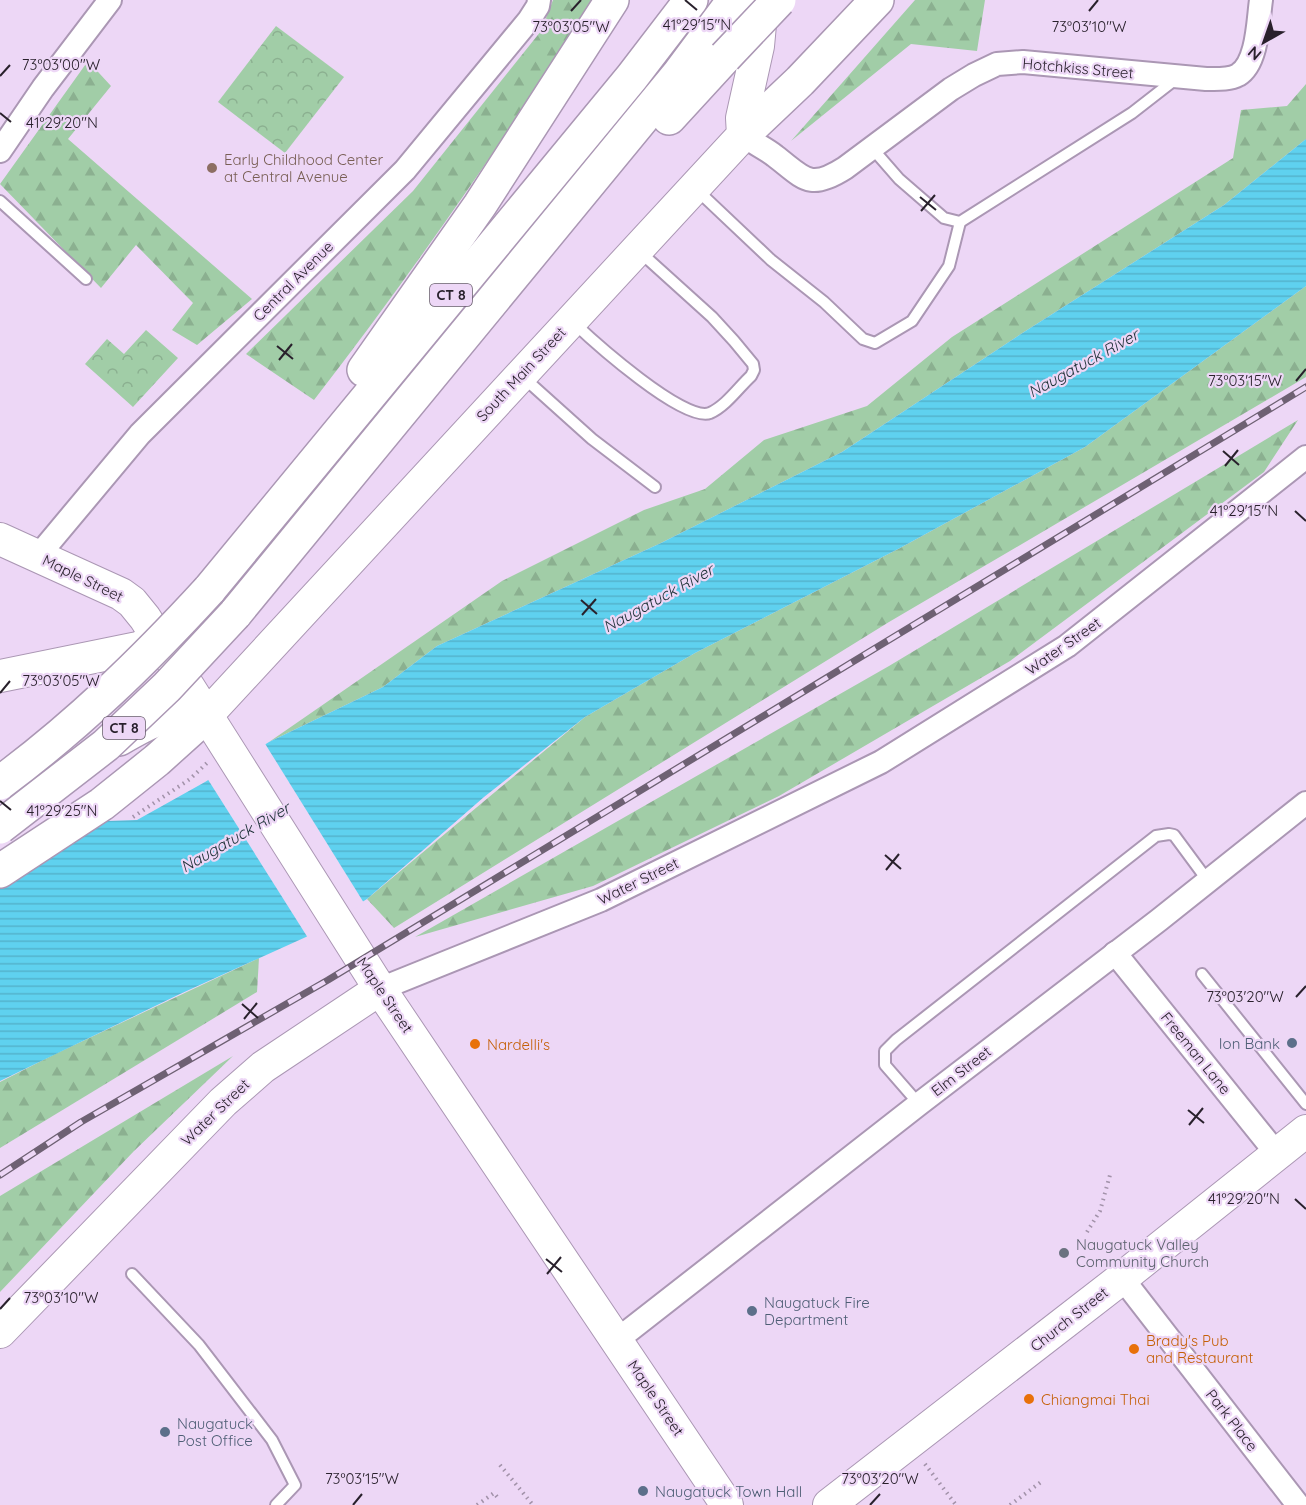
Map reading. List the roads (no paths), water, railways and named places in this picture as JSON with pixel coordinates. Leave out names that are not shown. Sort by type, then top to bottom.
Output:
[{"type":"highway","points":[[210,590],[480,205],[612,0]]},
{"type":"highway","name":"CT 8","points":[[0,783],[94,708],[155,649],[210,590],[632,77],[691,0]]},
{"type":"highway","points":[[521,265],[636,153],[779,0]]},
{"type":"highway","points":[[743,135],[800,81],[877,0]]},
{"type":"highway","name":"CT 8","points":[[0,827],[106,745],[167,687],[235,614],[678,75],[743,1]]},
{"type":"highway","points":[[0,810],[157,718],[183,713],[207,714]]},
{"type":"highway","points":[[0,872],[102,804],[157,760],[207,714]]},
{"type":"street","points":[[0,151],[43,88],[110,0]]},
{"type":"street","name":"Central Avenue","points":[[38,556],[140,434],[405,170],[529,20],[538,6],[538,0]]},
{"type":"street","name":"Hotchkiss Street","points":[[743,135],[792,170],[814,181],[829,178],[951,89],[997,64],[1023,62],[1180,76],[1224,78],[1238,75],[1244,70],[1254,49],[1261,0]]},
{"type":"street","points":[[743,1],[758,46],[742,118],[743,135]]},
{"type":"street","name":"South Main Street","points":[[207,714],[743,135]]},
{"type":"street","name":"Water Street","points":[[0,1332],[223,1102],[263,1067],[380,989],[601,900],[881,762],[1067,646],[1306,457]]},
{"type":"street","name":"Maple Street","points":[[0,539],[121,594],[132,602],[160,638],[380,989],[727,1505]]},
{"type":"street","points":[[0,676],[135,648],[160,638]]},
{"type":"street","name":"Elm Street","points":[[617,1340],[1306,803]]},
{"type":"street","name":"Freeman Lane","points":[[1115,953],[1277,1154]]},
{"type":"street","name":"Church Street","points":[[829,1505],[1122,1278],[1306,1131]]},
{"type":"street","name":"Park Place","points":[[1122,1278],[1298,1505]]},
{"type":"lane","points":[[695,188],[771,260],[824,302],[863,339],[875,343],[912,321],[949,266],[960,222],[1132,113],[1180,76]]},
{"type":"lane","points":[[872,148],[899,179],[944,218],[960,222]]},
{"type":"lane","points":[[0,201],[86,279]]},
{"type":"lane","points":[[571,321],[626,370],[677,404],[694,412],[710,413],[751,376],[754,370],[753,364],[734,341],[712,317],[637,249]]},
{"type":"lane","points":[[521,375],[592,440],[655,487]]},
{"type":"lane","points":[[919,1104],[885,1065],[885,1051],[1156,836],[1174,835],[1208,881]]},
{"type":"lane","points":[[1202,974],[1306,1104]]},
{"type":"lane","points":[[132,1274],[199,1345],[272,1440],[295,1485],[276,1505]]},
{"type":"water","name":"Naugatuck River","points":[[1306,139],[1306,286],[1085,447],[900,548],[695,653],[585,717],[484,797],[367,899],[306,937],[180,994],[0,1081],[0,867],[68,832],[107,821],[137,820],[205,782],[269,742],[383,687],[437,646],[661,543],[842,452],[1024,332],[1224,205]]},
{"type":"railway","points":[[0,1175],[81,1122],[328,980],[1306,387]]},
{"type":"place","name":"Early Childhood Center at Central Avenue","points":[[212,168]]},
{"type":"place","name":"Ion Bank","points":[[1292,1043]]},
{"type":"place","name":"Nardelli's","points":[[475,1044]]},
{"type":"place","name":"Naugatuck Valley Community Church","points":[[1064,1253]]},
{"type":"place","name":"Naugatuck Fire Department","points":[[752,1311]]},
{"type":"place","name":"Brady's Pub and Restaurant","points":[[1134,1349]]},
{"type":"place","name":"Chiangmai Thai","points":[[1029,1399]]},
{"type":"place","name":"Naugatuck Post Office","points":[[165,1432]]},
{"type":"place","name":"Naugatuck Town Hall","points":[[643,1491]]}]
